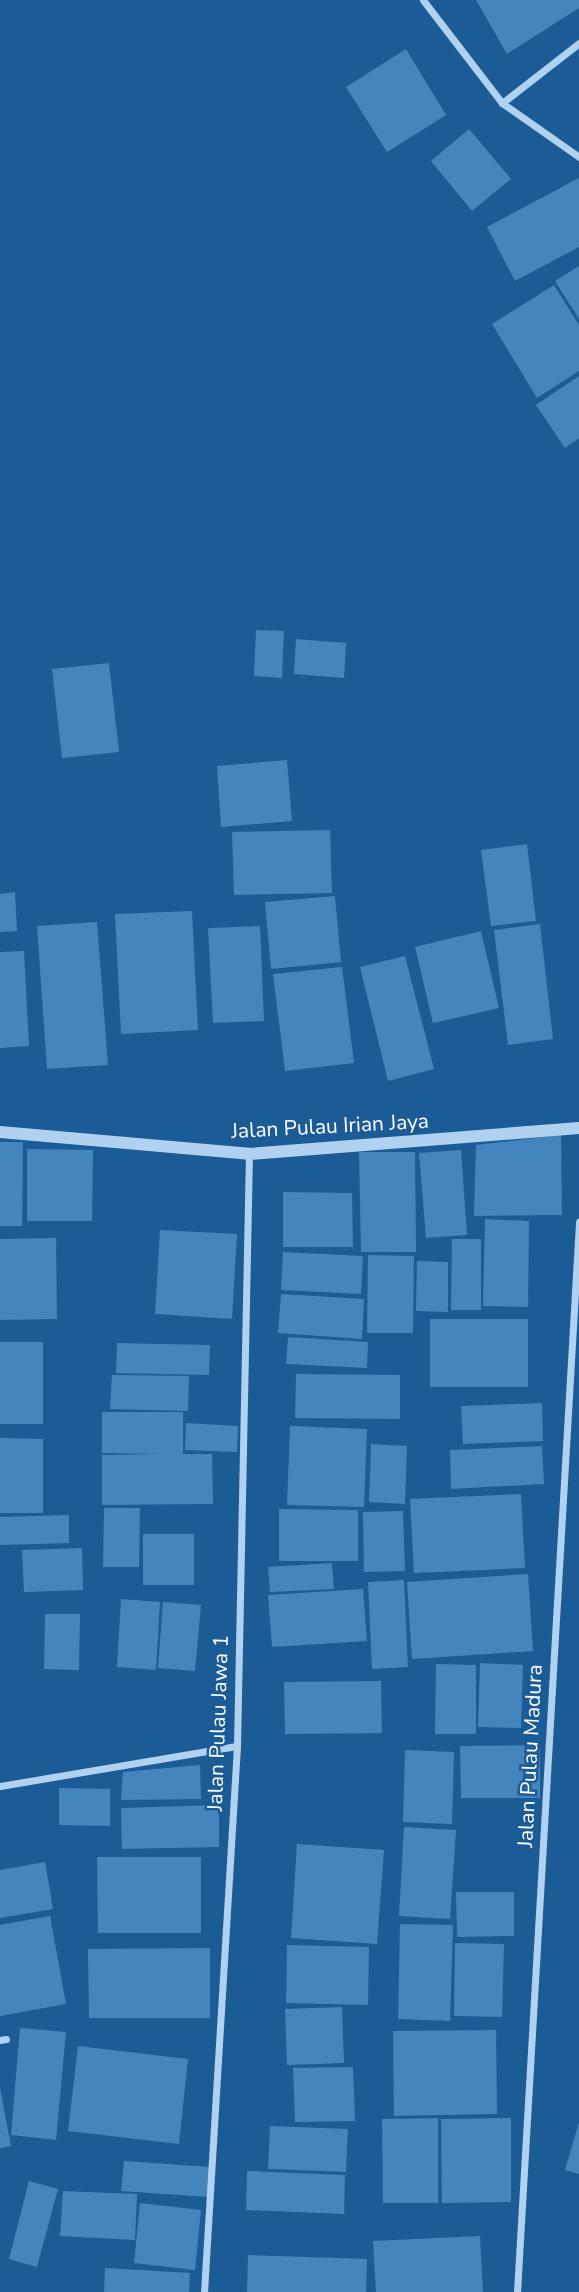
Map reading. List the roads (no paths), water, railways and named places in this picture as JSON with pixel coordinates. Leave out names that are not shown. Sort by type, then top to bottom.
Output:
[{"type":"street","points":[[423,0],[502,103],[579,158]]},
{"type":"street","points":[[502,103],[579,43]]},
{"type":"street","name":"Jalan Pulau Irian Jaya","points":[[0,1132],[249,1154],[579,1128]]},
{"type":"street","name":"Jalan Pulau Jawa 1","points":[[204,2292],[237,1746],[249,1154]]},
{"type":"street","name":"Jalan Pulau Madura","points":[[517,2292],[579,1222]]},
{"type":"street","points":[[0,1786],[237,1746]]}]
